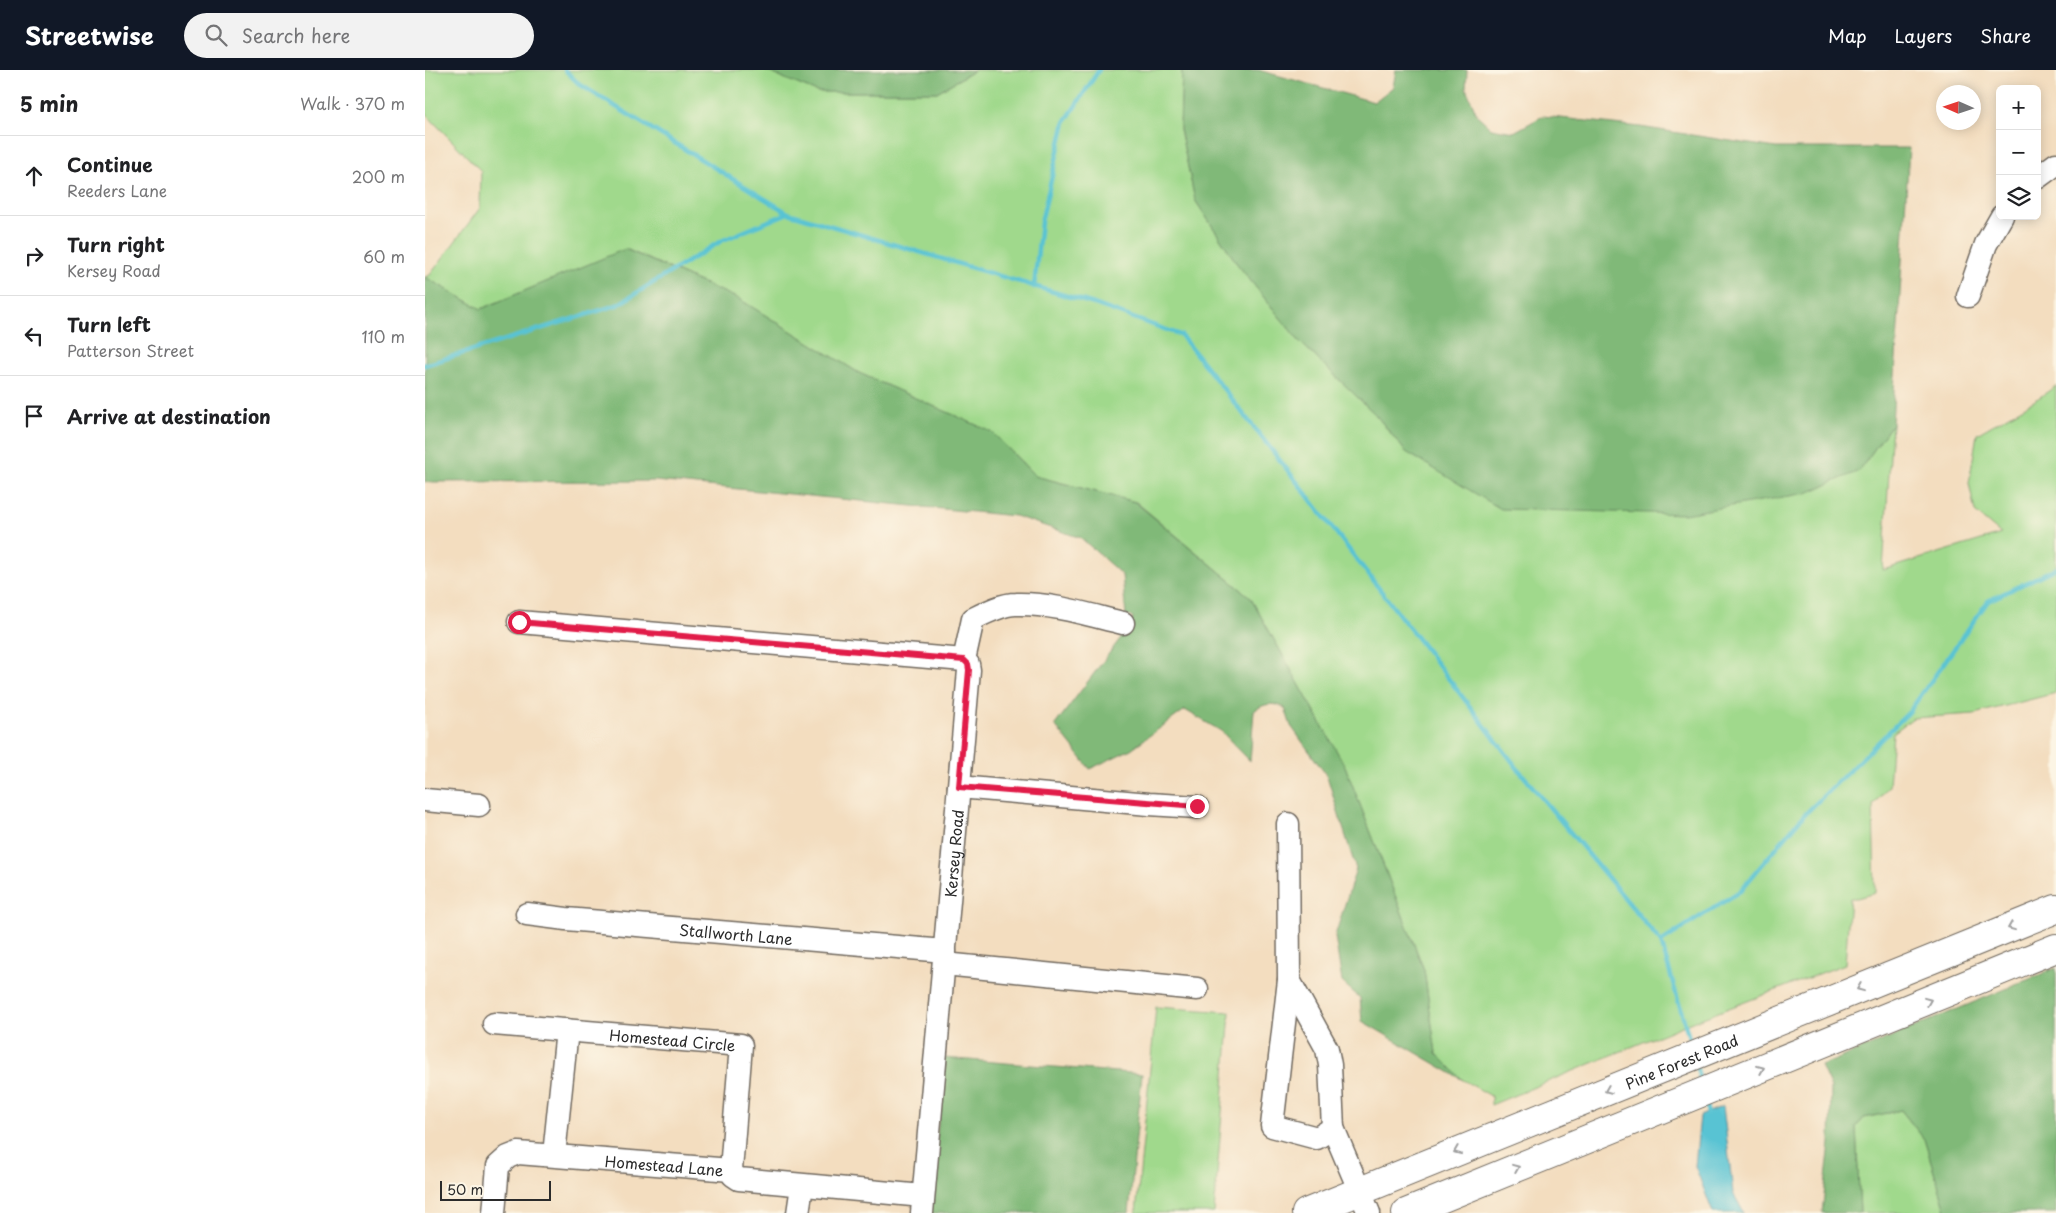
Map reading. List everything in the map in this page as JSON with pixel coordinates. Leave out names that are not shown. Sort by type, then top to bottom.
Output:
[{"type":"main road","name":"Pine Forest Road","points":[[1306,1213],[1364,1202],[1669,1065],[2056,909]]},
{"type":"main road","points":[[1406,1213],[2056,948]]},
{"type":"street","points":[[2041,175],[2056,164]]},
{"type":"street","points":[[1968,296],[1986,244],[2000,220]]},
{"type":"street","name":"Kersey Road","points":[[922,1205],[969,670],[968,664],[964,660],[973,619],[987,612],[1015,604],[1044,606],[1123,623]]},
{"type":"street","points":[[519,622],[964,660]]},
{"type":"street","points":[[959,787],[1140,803],[1197,806]]},
{"type":"street","points":[[425,800],[479,805]]},
{"type":"street","points":[[1288,824],[1289,980],[1272,1126],[1317,1138],[1333,1128]]},
{"type":"street","name":"Stallworth Lane","points":[[527,914],[944,957],[1197,988]]},
{"type":"street","points":[[1289,980],[1327,1049],[1331,1065],[1333,1128],[1364,1202]]},
{"type":"street","name":"Homestead Circle","points":[[493,1024],[741,1045],[731,1170]]},
{"type":"street","points":[[554,1156],[567,1030]]},
{"type":"street","name":"Homestead Lane","points":[[495,1213],[498,1166],[508,1157],[518,1153],[731,1170],[733,1176],[739,1180],[802,1186],[896,1203],[922,1205]]},
{"type":"street","points":[[798,1213],[802,1186]]},
{"type":"green space","points":[[425,70],[764,70],[817,92],[937,92],[975,70],[1182,70],[1180,129],[1195,200],[1238,265],[1299,341],[1375,414],[1406,452],[1859,471],[1892,424],[1883,570],[2001,534],[1975,512],[1969,483],[1977,434],[2056,386],[2056,693],[1974,714],[1913,718],[1893,733],[1889,786],[1873,805],[1875,893],[1850,898],[1845,964],[1687,1024],[1491,1105],[1491,1096],[1463,1080],[1436,1053],[1424,970],[1345,766],[1250,597],[1136,502],[1035,476],[992,432],[859,373],[739,299],[626,249],[481,309],[425,277],[430,275],[480,208],[481,171],[425,113]]},
{"type":"green space","points":[[764,70],[975,70],[937,92],[817,92]]},
{"type":"green space","points":[[1182,70],[1258,70],[1374,102],[1393,87],[1396,70],[1467,70],[1466,88],[1477,115],[1491,128],[1514,132],[1543,116],[1640,127],[1776,148],[1909,148],[1892,424],[1859,471],[1807,493],[1684,514],[1501,509],[1406,452],[1375,414],[1299,341],[1238,265],[1195,200],[1180,129]]},
{"type":"green space","points":[[625,249],[739,299],[859,373],[992,432],[1035,476],[1135,502],[1250,597],[1345,766],[1424,970],[1436,1053],[1463,1080],[1362,1021],[1360,998],[1342,982],[1335,936],[1356,869],[1327,776],[1291,726],[1285,708],[1269,704],[1254,711],[1250,761],[1221,731],[1185,710],[1131,749],[1090,769],[1055,725],[1126,631],[1129,631],[1133,617],[1126,615],[1122,575],[1081,538],[1015,516],[656,481],[425,482],[425,277],[481,309]]},
{"type":"green space","points":[[2056,968],[2056,1213],[1947,1213],[1924,1139],[1901,1110],[1864,1118],[1856,1127],[1860,1213],[1822,1213],[1830,1143],[1831,1088],[1821,1066]]},
{"type":"green space","points":[[1156,1007],[1230,1012],[1214,1213],[1136,1213]]},
{"type":"green space","points":[[944,1058],[1142,1074],[1129,1213],[930,1213]]},
{"type":"green space","points":[[1901,1110],[1924,1139],[1947,1213],[1860,1213],[1856,1127],[1864,1118]]},
{"type":"water","points":[[1723,1106],[1733,1193],[1744,1213],[1713,1213],[1695,1166],[1700,1116]]},
{"type":"waterway","points":[[565,70],[579,84],[788,213],[1094,304],[1181,335],[1518,769],[1661,942],[1692,1048]]},
{"type":"waterway","points":[[1034,287],[1041,222],[1065,122],[1099,70]]},
{"type":"waterway","points":[[425,365],[617,305],[721,241],[788,213]]},
{"type":"waterway","points":[[1661,942],[1740,891],[1803,816],[1909,712],[1988,601],[2056,568]]},
{"type":"waterway","points":[[1696,1065],[1701,1084]]},
{"type":"waterway","points":[[1705,1101],[1709,1118]]},
{"type":"route","points":[[519,622],[964,660],[968,664],[969,670],[959,787],[1149,804],[1197,806]]}]
